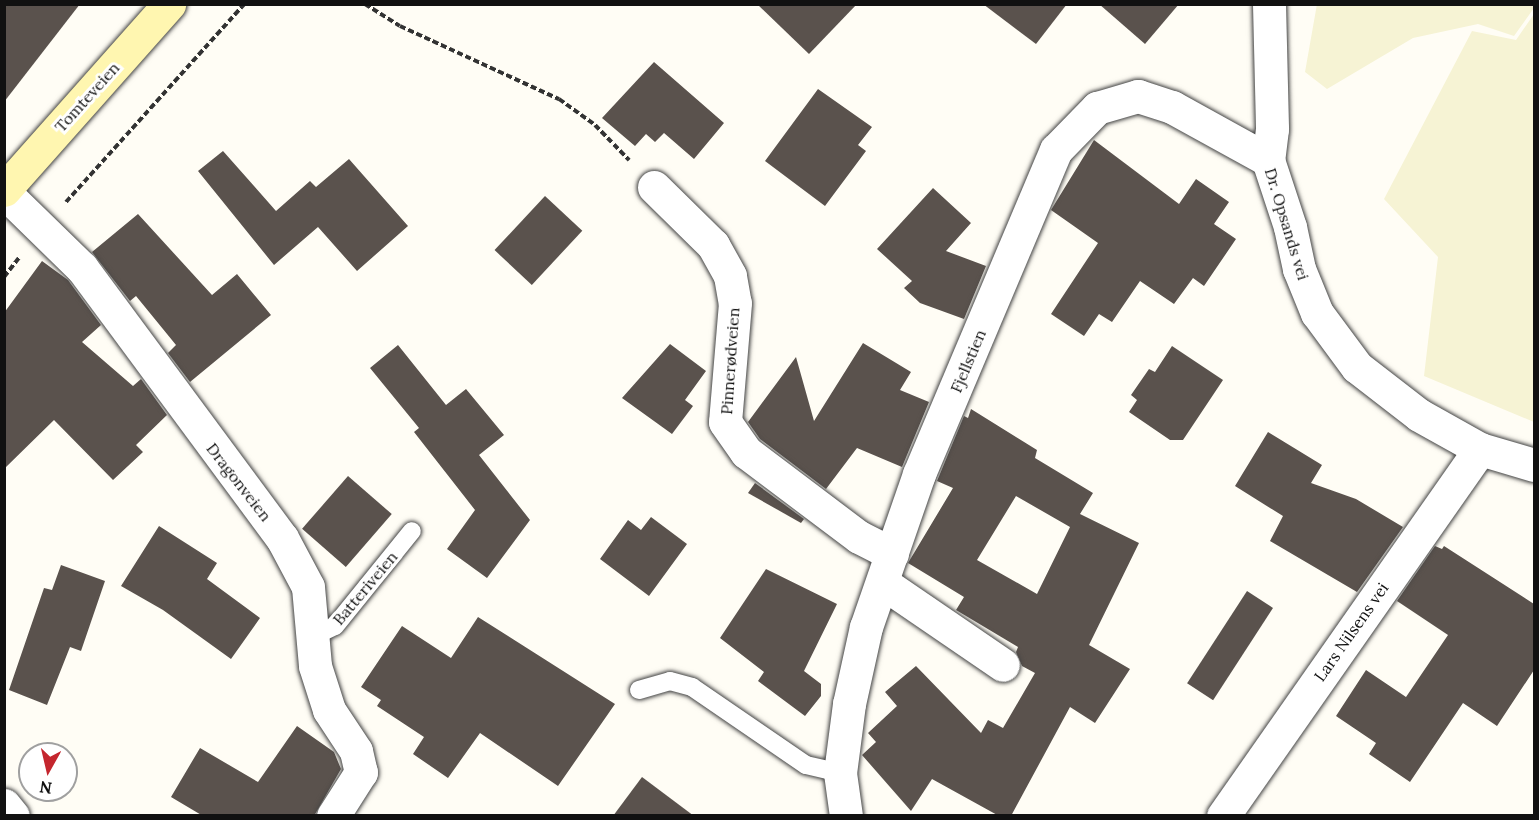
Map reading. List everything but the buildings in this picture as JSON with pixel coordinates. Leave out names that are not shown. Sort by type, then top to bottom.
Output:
[{"type":"street","name":"Tomteveien","points":[[4,191],[169,4]]},
{"type":"street","name":"Dr. Opsands vei","points":[[1269,4],[1272,129],[1268,160],[1290,227],[1299,269],[1317,313],[1358,366],[1419,415],[1480,449],[1534,465]]},
{"type":"street","name":"Fjellstien","points":[[846,816],[840,773],[854,682],[866,627],[919,474],[1056,150],[1097,108],[1138,96],[1172,108],[1268,160]]},
{"type":"street","name":"Pinnerødveien","points":[[654,187],[713,245],[730,276],[735,303],[725,422],[746,452],[859,537],[887,569],[1003,665]]},
{"type":"street","name":"Dragonveien","points":[[4,191],[40,230],[82,268],[282,538],[308,587],[315,666],[329,710],[356,751],[361,772],[333,816]]},
{"type":"street","name":"Lars Nilsens vei","points":[[1223,816],[1480,449]]},
{"type":"street","points":[[4,804],[14,816]]},
{"type":"lane","name":"Batteriveien","points":[[312,637],[335,626],[412,531]]},
{"type":"lane","points":[[639,690],[670,681],[692,687],[806,765],[840,773]]},
{"type":"path","points":[[4,277],[40,230],[244,4]]},
{"type":"path","points":[[365,4],[400,26],[559,99],[595,125],[654,187]]},
{"type":"shaded area","points":[[1317,4],[1534,4],[1534,8],[1514,36],[1478,24],[1413,38],[1327,89],[1305,72]]},
{"type":"shaded area","points":[[1534,14],[1534,422],[1424,376],[1438,257],[1384,199],[1472,31],[1516,40]]}]
